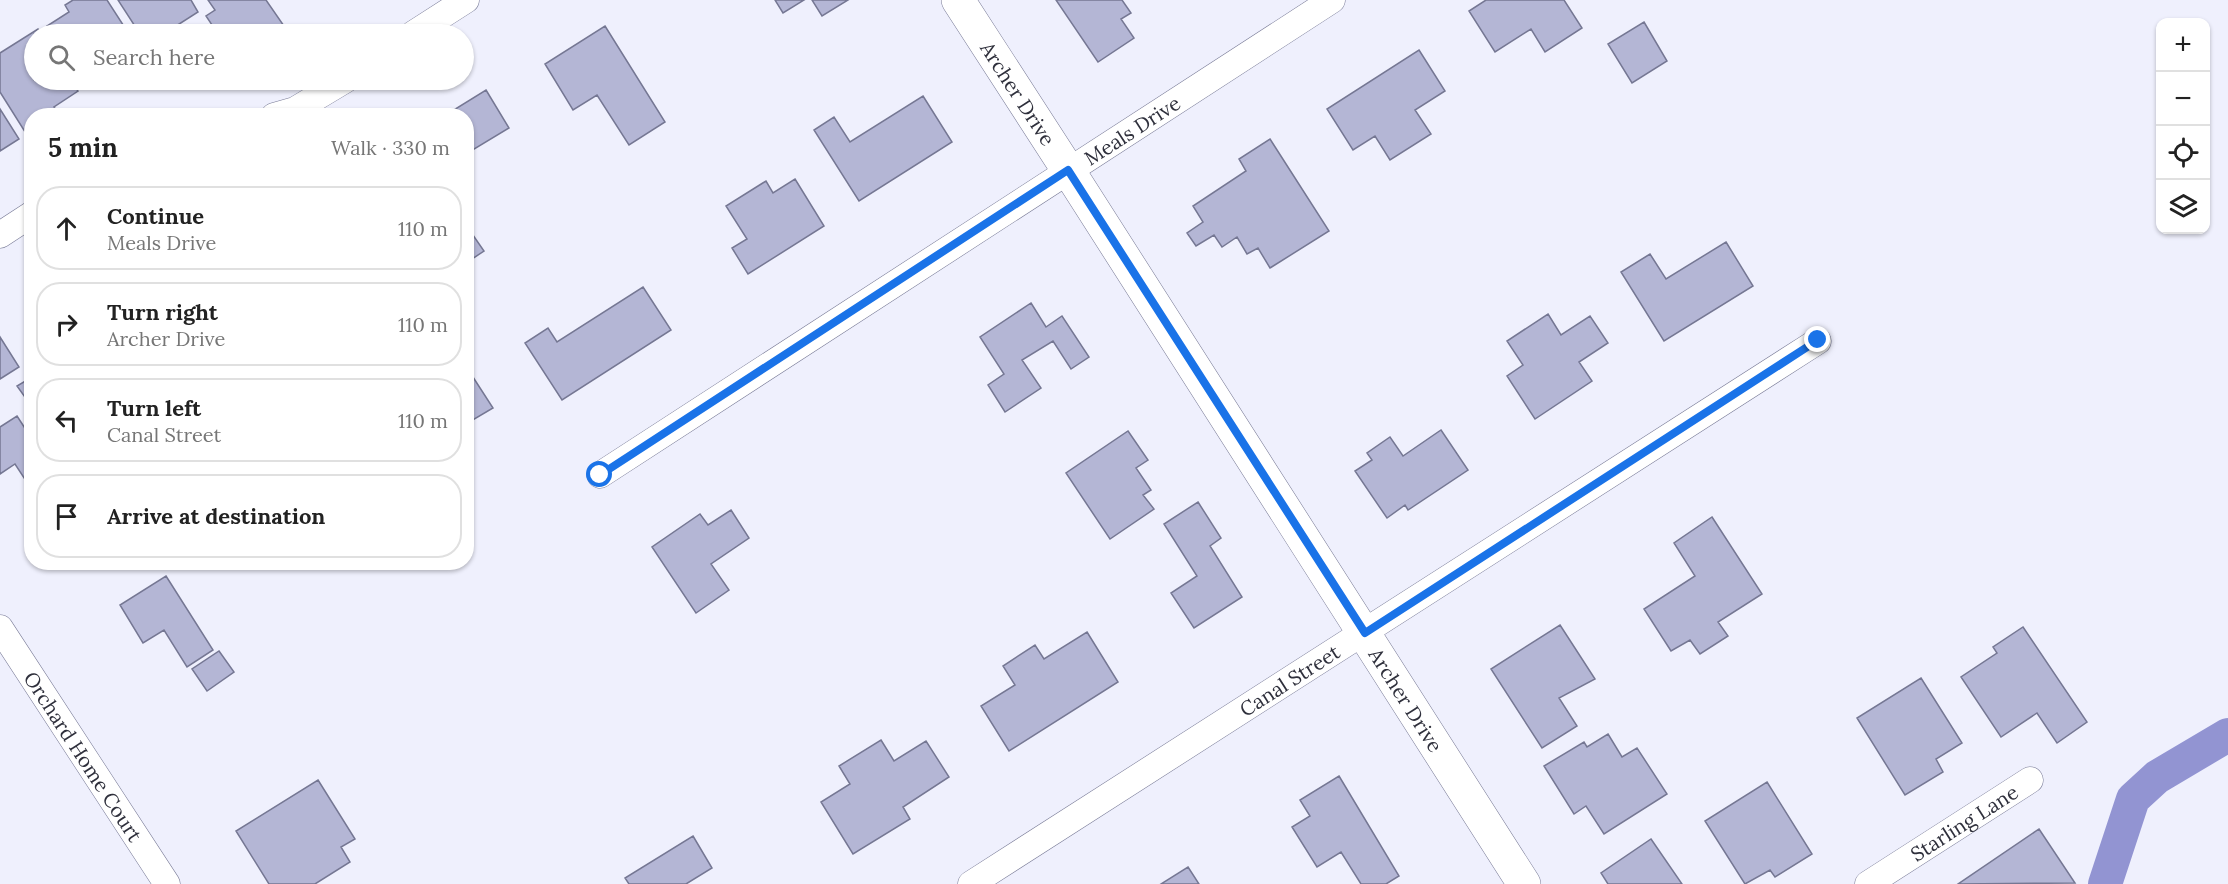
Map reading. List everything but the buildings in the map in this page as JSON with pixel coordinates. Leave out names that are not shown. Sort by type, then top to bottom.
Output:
[{"type":"street","points":[[429,24],[466,0]]},
{"type":"street","name":"Archer Drive","points":[[958,0],[1524,884]]},
{"type":"street","name":"Meals Drive","points":[[600,475],[1332,0]]},
{"type":"street","points":[[298,108],[328,90]]},
{"type":"street","points":[[0,235],[24,219]]},
{"type":"street","name":"Canal Street","points":[[971,884],[1818,340]]},
{"type":"street","name":"Orchard Home Court","points":[[0,628],[167,884]]},
{"type":"street","name":"Starling Lane","points":[[1868,884],[2030,780]]},
{"type":"waterway","points":[[2105,884],[2133,799],[2157,777],[2228,735]]},
{"type":"route","points":[[600,475],[1068,170],[1365,633],[1818,340]]}]
